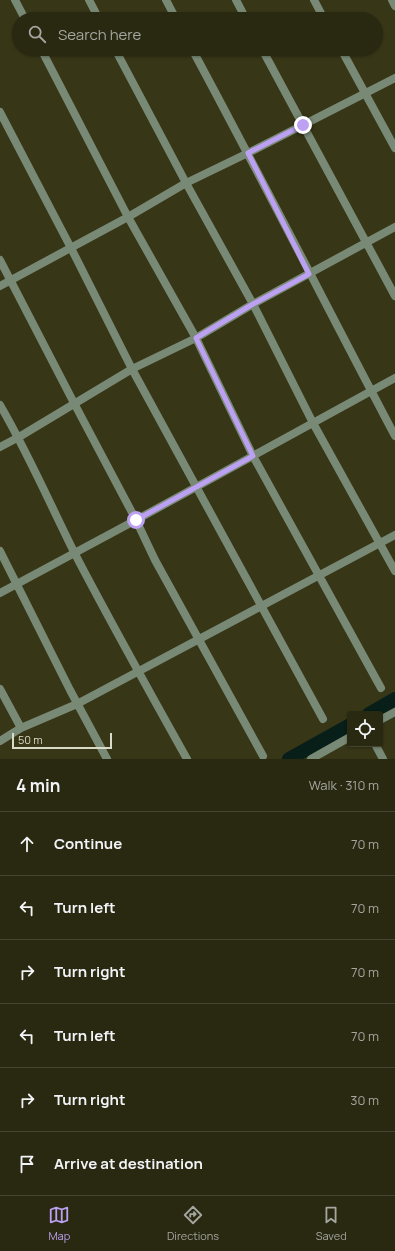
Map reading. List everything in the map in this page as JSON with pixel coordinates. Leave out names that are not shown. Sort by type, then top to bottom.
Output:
[{"type":"street","points":[[15,0],[21,12]]},
{"type":"street","points":[[89,0],[95,12]]},
{"type":"street","points":[[166,0],[172,12]]},
{"type":"street","points":[[236,0],[242,12]]},
{"type":"street","points":[[314,0],[320,12]]},
{"type":"street","points":[[392,0],[395,6]]},
{"type":"street","points":[[45,56],[128,217],[196,338],[253,456],[381,688]]},
{"type":"street","points":[[119,56],[186,183],[253,304],[313,423],[395,571]]},
{"type":"street","points":[[196,56],[248,153],[309,274],[395,436]]},
{"type":"street","points":[[266,56],[395,296]]},
{"type":"street","points":[[345,56],[395,148]]},
{"type":"street","points":[[0,286],[128,217],[186,183],[395,78]]},
{"type":"street","points":[[0,112],[132,369],[322,719]]},
{"type":"street","points":[[0,447],[132,369],[196,338],[253,304],[395,227]]},
{"type":"street","points":[[0,260],[136,520],[155,560],[264,756]]},
{"type":"street","points":[[0,593],[395,378]]},
{"type":"street","points":[[0,405],[19,437],[75,553],[138,672],[187,759]]},
{"type":"street","points":[[0,741],[21,728],[77,704],[395,535]]},
{"type":"street","points":[[0,551],[77,704],[107,759]]},
{"type":"street","points":[[0,689],[21,728]]},
{"type":"street","points":[[383,718],[395,712]]},
{"type":"street","points":[[311,759],[347,739]]},
{"type":"street","points":[[377,747],[384,759]]},
{"type":"waterway","points":[[374,711],[395,699]]},
{"type":"waterway","points":[[289,759],[347,727]]},
{"type":"route","points":[[136,520],[253,456],[196,338],[253,304],[309,274],[248,153],[303,125]]}]
